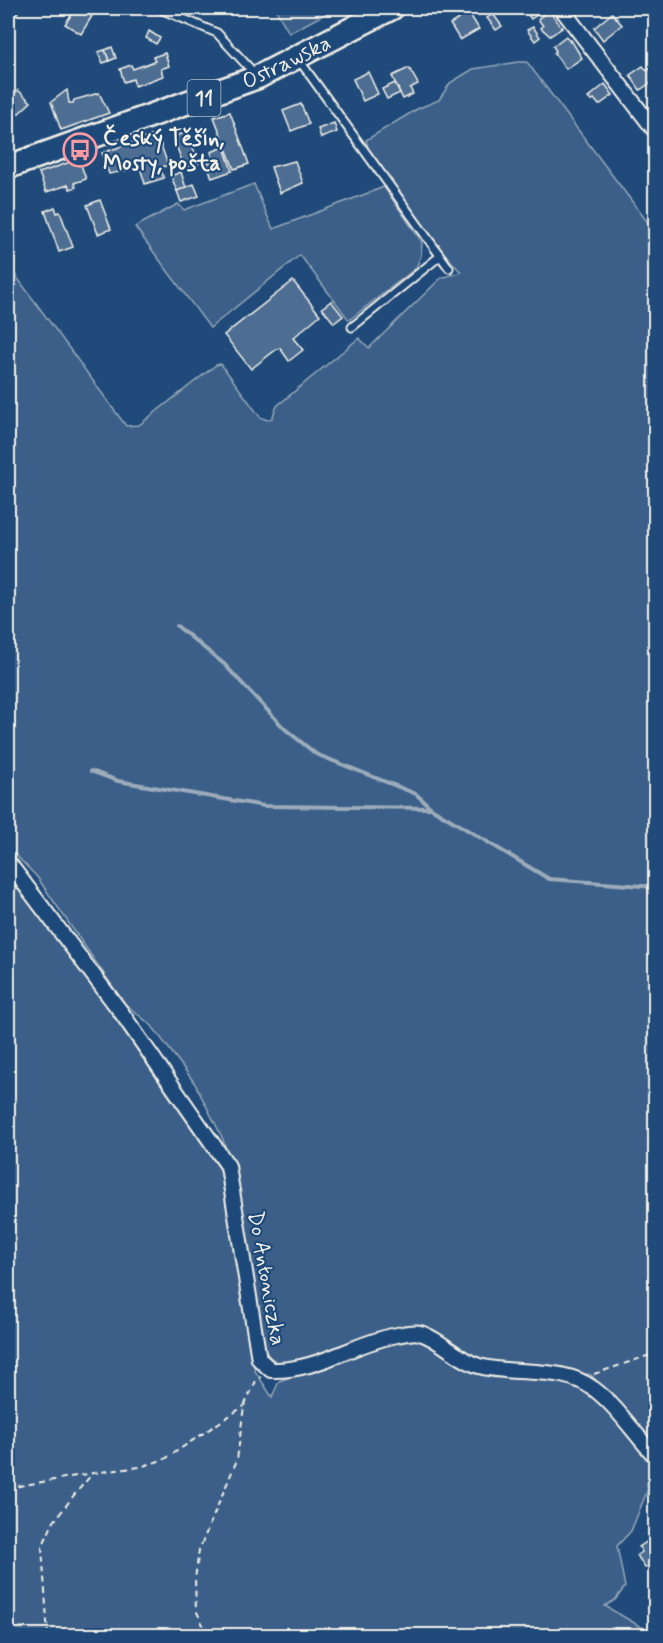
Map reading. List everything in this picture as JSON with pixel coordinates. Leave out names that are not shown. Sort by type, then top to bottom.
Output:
[{"type":"main road","name":"Ostrawska","points":[[8,167],[258,77],[392,8]]},
{"type":"street","points":[[561,8],[656,132]]},
{"type":"street","name":"Do Antoniczka","points":[[8,862],[121,1012],[228,1166],[259,1359],[271,1370],[289,1371],[395,1335],[419,1332],[478,1366],[519,1373],[557,1374],[577,1379],[594,1389],[656,1457]]},
{"type":"lane","points":[[8,16],[15,8]]},
{"type":"lane","points":[[158,8],[217,33],[258,77]]},
{"type":"lane","points":[[298,58],[449,268]]},
{"type":"lane","points":[[352,327],[440,256]]},
{"type":"path","points":[[577,1379],[656,1353]]},
{"type":"path","points":[[208,1635],[196,1610],[195,1579],[199,1550],[237,1460],[244,1406],[256,1381],[271,1370]]},
{"type":"path","points":[[8,1488],[140,1467],[165,1459],[244,1406]]},
{"type":"path","points":[[48,1635],[50,1627],[42,1547],[53,1523],[93,1473]]},
{"type":"shaded area","points":[[275,8],[327,8],[329,12],[289,33]]},
{"type":"shaded area","points":[[527,62],[655,232],[655,1445],[591,1375],[559,1369],[595,1395],[655,1463],[655,1491],[647,1484],[648,1489],[631,1531],[617,1546],[625,1587],[615,1600],[605,1606],[655,1635],[8,1635],[8,888],[17,877],[220,1169],[255,1371],[272,1397],[279,1381],[398,1339],[408,1325],[301,1362],[285,1363],[274,1360],[268,1355],[264,1348],[236,1179],[222,1137],[194,1082],[152,1026],[124,1003],[37,877],[8,847],[8,265],[126,426],[139,425],[216,365],[221,364],[260,417],[267,420],[272,418],[277,406],[359,338],[369,348],[441,278],[461,272],[443,252],[369,151],[366,140],[417,109],[439,100],[450,83],[473,69]]},
{"type":"shaded area","points":[[254,184],[273,229],[384,187],[422,242],[421,256],[416,268],[349,320],[300,255],[210,328],[135,227],[178,204],[184,210]]},
{"type":"building","points":[[76,8],[92,16],[81,34],[65,24]]},
{"type":"building","points":[[533,8],[547,8],[531,19],[526,12]]},
{"type":"building","points":[[549,10],[562,28],[550,36],[541,28],[543,26],[538,19]]},
{"type":"building","points":[[469,13],[479,29],[460,40],[450,24]]},
{"type":"building","points":[[612,13],[622,25],[603,40],[594,28]]},
{"type":"building","points":[[493,14],[502,26],[496,30],[487,18]]},
{"type":"building","points":[[533,27],[540,37],[535,41],[527,30]]},
{"type":"building","points":[[149,31],[160,38],[156,44],[146,38]]},
{"type":"building","points":[[566,36],[582,58],[566,69],[554,53],[556,51],[553,46]]},
{"type":"building","points":[[112,47],[116,58],[109,61],[105,50]]},
{"type":"building","points":[[105,50],[109,61],[103,63],[98,52]]},
{"type":"building","points":[[165,53],[169,66],[161,69],[163,76],[135,86],[133,79],[124,82],[120,69],[131,65],[133,69],[155,61],[153,57]]},
{"type":"building","points":[[643,66],[647,71],[650,68],[653,73],[656,71],[656,79],[640,90],[630,75]]},
{"type":"building","points":[[409,68],[418,84],[410,88],[413,94],[403,99],[392,76]]},
{"type":"building","points":[[368,72],[378,94],[363,101],[353,79]]},
{"type":"building","points":[[395,83],[400,93],[387,99],[382,89]]},
{"type":"building","points":[[605,84],[613,95],[599,105],[594,99],[591,101],[588,98]]},
{"type":"building","points":[[18,90],[31,102],[18,114],[9,105],[13,100],[10,98]]},
{"type":"building","points":[[67,90],[69,103],[99,93],[109,113],[61,130],[51,102]]},
{"type":"building","points":[[301,104],[309,124],[291,131],[283,111]]},
{"type":"building","points":[[230,112],[249,164],[234,169],[214,117]]},
{"type":"building","points":[[334,123],[337,132],[321,138],[318,129]]},
{"type":"building","points":[[187,132],[199,163],[185,169],[173,137]]},
{"type":"building","points":[[157,134],[168,165],[160,168],[164,178],[145,184],[139,164],[129,167],[130,170],[109,174],[102,153]]},
{"type":"building","points":[[224,147],[232,171],[212,178],[207,163],[214,161],[211,152]]},
{"type":"building","points":[[79,159],[86,179],[74,183],[76,187],[70,189],[68,185],[46,192],[39,173]]},
{"type":"building","points":[[295,161],[303,183],[280,193],[271,167]]},
{"type":"building","points":[[181,172],[186,188],[177,191],[171,176]]},
{"type":"building","points":[[194,184],[199,196],[181,202],[177,191]]},
{"type":"building","points":[[100,200],[111,229],[98,234],[87,205]]},
{"type":"building","points":[[55,207],[57,213],[60,212],[73,247],[59,252],[45,211]]},
{"type":"building","points":[[293,281],[320,315],[293,338],[303,350],[289,361],[280,348],[251,369],[224,335]]},
{"type":"building","points":[[331,301],[343,316],[334,323],[322,308]]},
{"type":"building","points":[[648,1541],[652,1546],[656,1543],[656,1568],[653,1569],[650,1565],[645,1568],[637,1555],[642,1552],[639,1547]]},
{"type":"waterway","points":[[177,626],[224,664],[285,729],[316,754],[416,794],[431,808],[549,879],[656,887]]},
{"type":"waterway","points":[[91,771],[118,781],[264,806],[431,808]]},
{"type":"place","name":"Český Těšín, Mosty, pošta","points":[[80,150]]}]
